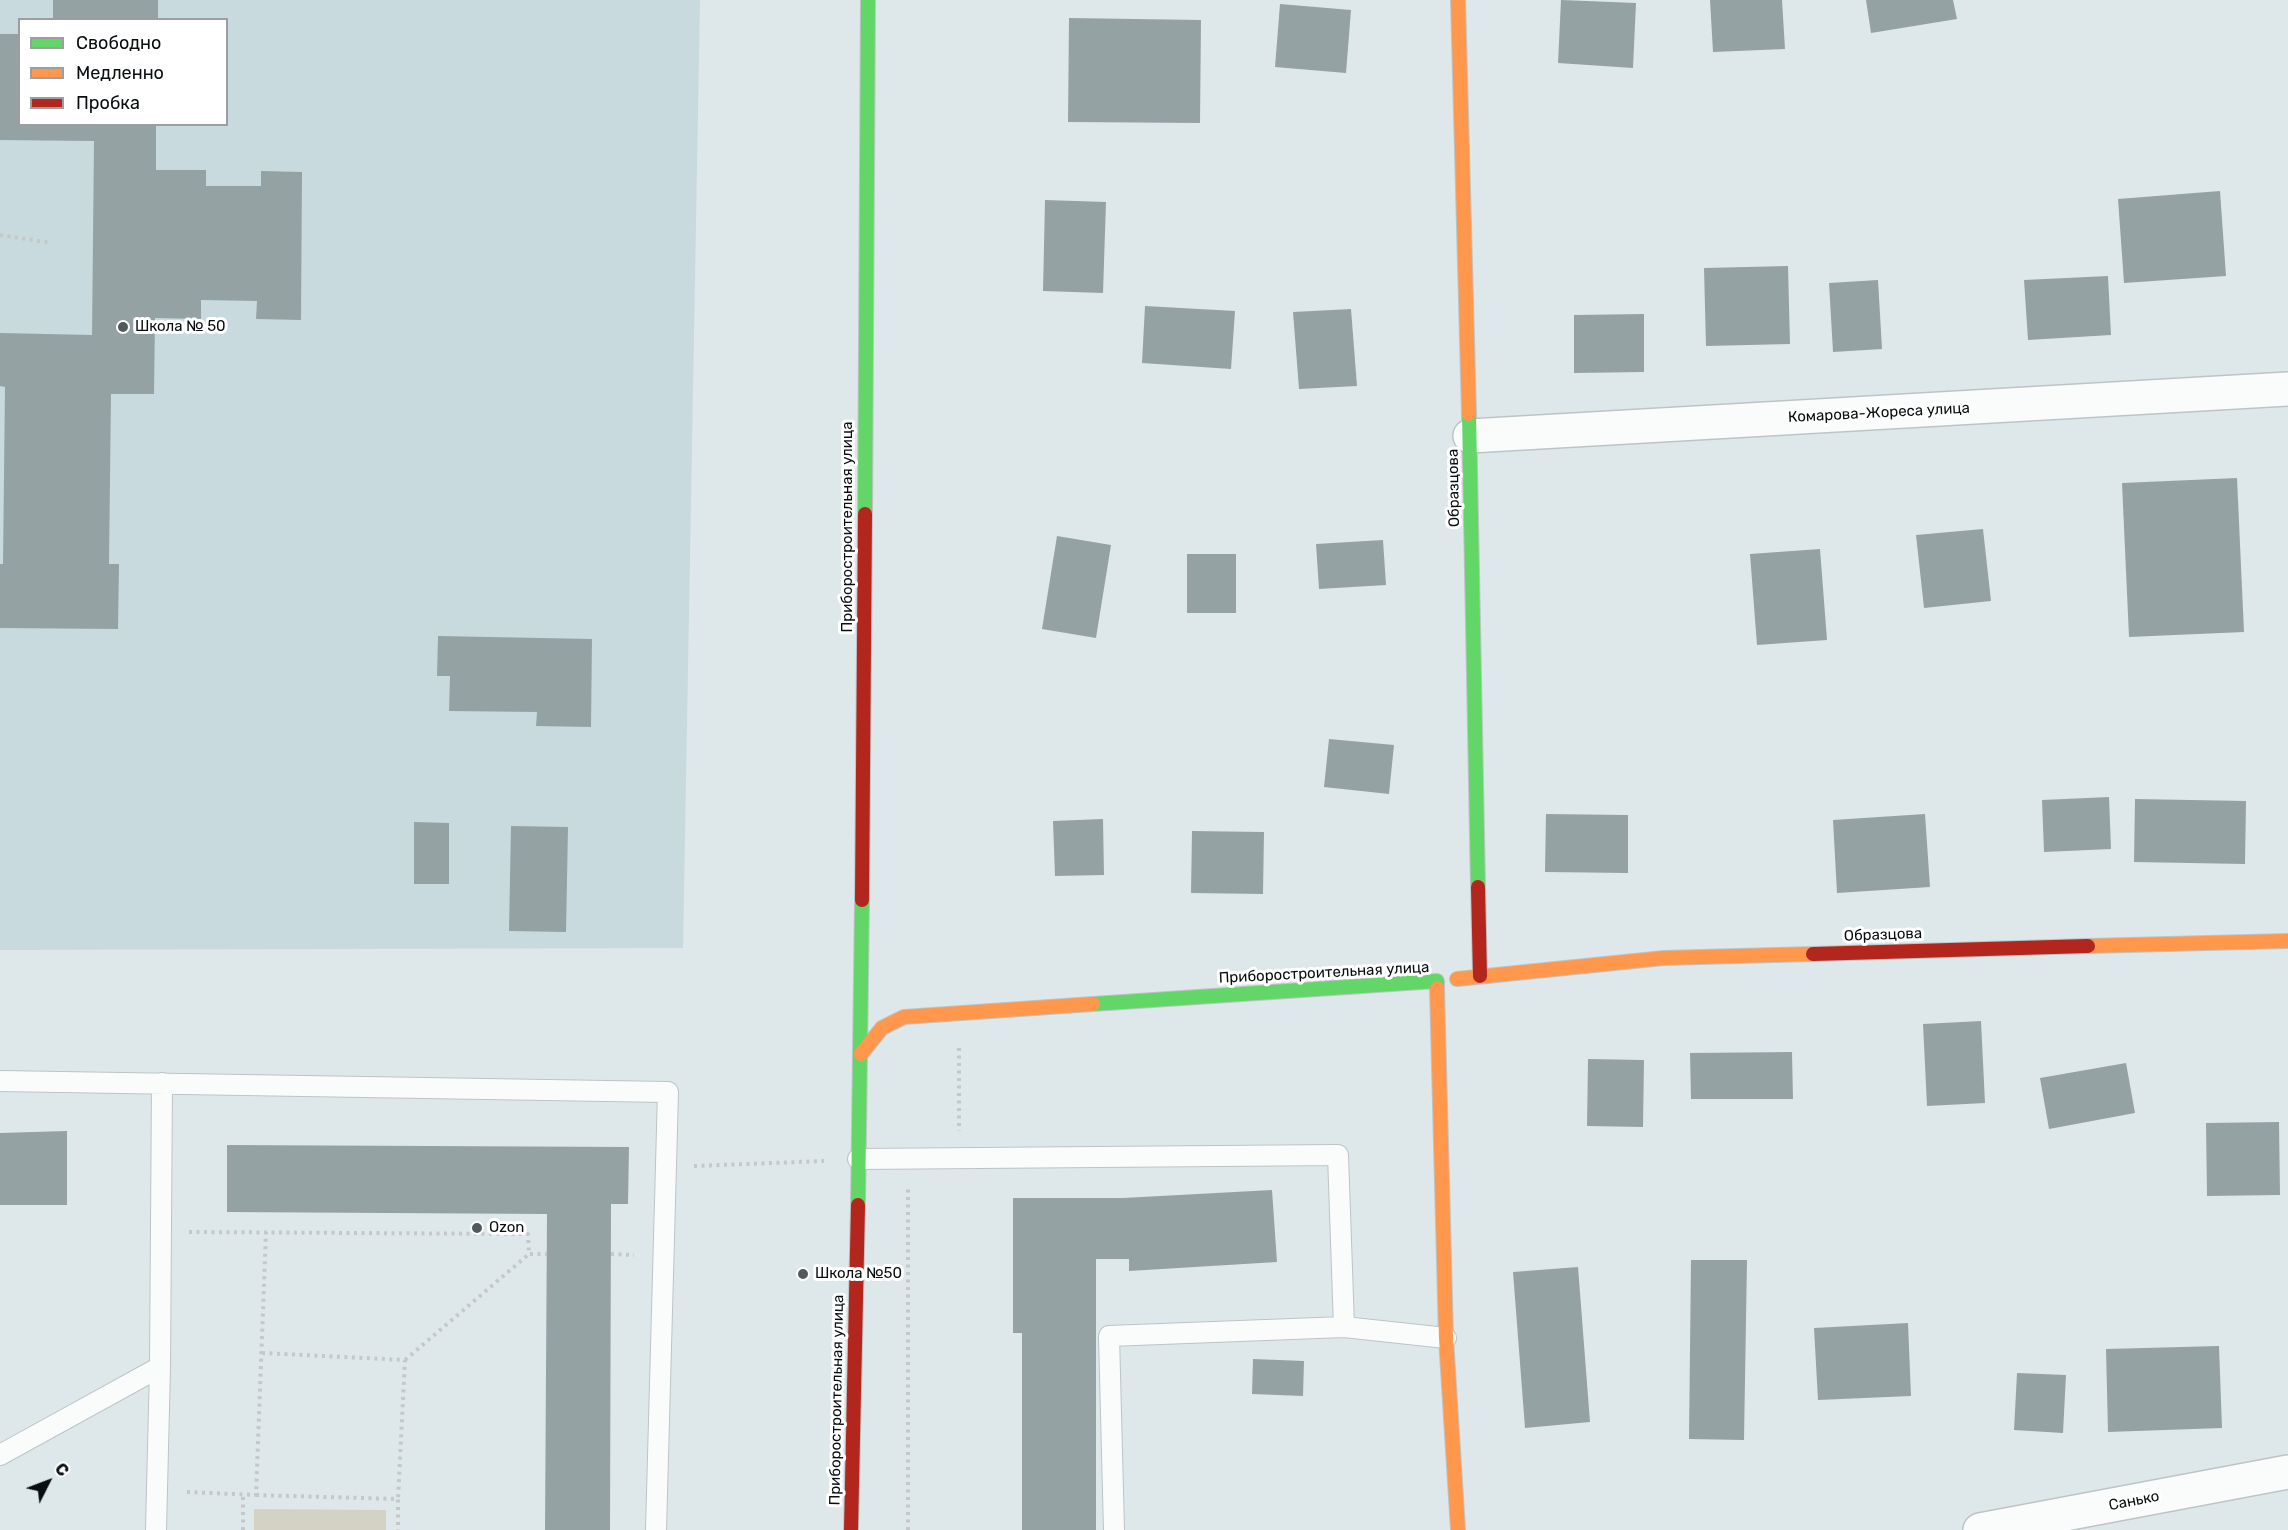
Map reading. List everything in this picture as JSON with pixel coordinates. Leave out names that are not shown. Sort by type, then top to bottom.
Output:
[{"type":"street","name":"Приборостроительная улица","points":[[851,1530],[861,1054],[868,0]]},
{"type":"street","name":"Образцова","points":[[1458,0],[1470,436],[1480,976]]},
{"type":"street","name":"Комарова-Жореса улица","points":[[1470,436],[2288,389]]},
{"type":"street","name":"Образцова","points":[[1437,981],[1664,958],[2288,941]]},
{"type":"street","name":"Приборостроительная улица","points":[[861,1054],[882,1028],[904,1017],[1437,981],[1446,1338],[1458,1530]]},
{"type":"street","name":"Санько","points":[[1980,1530],[2288,1472]]},
{"type":"lane","points":[[0,1081],[668,1092],[656,1530]]},
{"type":"lane","points":[[156,1530],[162,1083]]},
{"type":"lane","points":[[858,1159],[1338,1155],[1344,1327]]},
{"type":"lane","points":[[1114,1530],[1108,1336],[1344,1327],[1446,1338]]},
{"type":"lane","points":[[0,1455],[159,1367]]},
{"type":"path","points":[[0,235],[52,243]]},
{"type":"path","points":[[958,1013],[959,1158]]},
{"type":"path","points":[[666,1167],[858,1159]]},
{"type":"path","points":[[908,1530],[909,1159]]},
{"type":"path","points":[[161,1232],[528,1234],[529,1254]]},
{"type":"path","points":[[256,1495],[266,1232]]},
{"type":"path","points":[[262,1353],[405,1360],[529,1254],[547,1254]]},
{"type":"path","points":[[398,1530],[405,1360]]},
{"type":"path","points":[[157,1491],[398,1499]]},
{"type":"path","points":[[243,1494],[243,1530]]},
{"type":"shaded area","points":[[0,0],[700,0],[683,948],[0,950]]},
{"type":"shaded area","points":[[254,1509],[386,1510],[386,1530],[254,1530]]},
{"type":"building","points":[[53,0],[158,0],[158,18],[53,18]]},
{"type":"building","points":[[1561,0],[1636,3],[1633,68],[1558,63]]},
{"type":"building","points":[[1710,0],[1782,0],[1785,49],[1713,52]]},
{"type":"building","points":[[1866,0],[1953,0],[1957,19],[1871,33]]},
{"type":"building","points":[[1280,4],[1351,10],[1346,73],[1275,67]]},
{"type":"building","points":[[1069,18],[1201,20],[1200,123],[1068,122]]},
{"type":"building","name":"Школа № 50","points":[[0,34],[18,34],[18,126],[156,126],[156,170],[206,170],[206,186],[261,186],[261,171],[302,172],[301,320],[256,319],[257,301],[201,300],[201,319],[155,318],[154,394],[111,394],[109,564],[119,564],[118,629],[0,628],[5,387],[0,386],[0,333],[92,335],[94,141],[0,140]]},
{"type":"building","points":[[2220,191],[2226,276],[2124,283],[2118,199]]},
{"type":"building","points":[[1045,200],[1106,202],[1103,293],[1043,291]]},
{"type":"building","points":[[1788,266],[1790,344],[1706,346],[1704,268]]},
{"type":"building","points":[[2108,276],[2111,335],[2028,340],[2024,280]]},
{"type":"building","points":[[1878,280],[1882,349],[1833,352],[1829,283]]},
{"type":"building","points":[[1145,306],[1235,311],[1231,369],[1142,363]]},
{"type":"building","points":[[1351,309],[1357,386],[1299,389],[1293,312]]},
{"type":"building","points":[[1644,314],[1644,372],[1574,373],[1574,315]]},
{"type":"building","points":[[2237,478],[2244,632],[2129,637],[2122,483]]},
{"type":"building","points":[[1983,529],[1991,601],[1924,608],[1916,535]]},
{"type":"building","points":[[1057,536],[1111,545],[1096,638],[1042,629]]},
{"type":"building","points":[[1383,540],[1386,585],[1319,589],[1316,544]]},
{"type":"building","points":[[1820,549],[1827,640],[1757,645],[1750,554]]},
{"type":"building","points":[[1187,554],[1236,554],[1236,613],[1187,613]]},
{"type":"building","points":[[438,636],[592,639],[591,727],[536,726],[537,712],[449,711],[450,676],[437,676]]},
{"type":"building","points":[[1329,739],[1394,745],[1389,794],[1324,787]]},
{"type":"building","points":[[2109,797],[2111,849],[2044,852],[2042,800]]},
{"type":"building","points":[[2135,799],[2246,801],[2245,864],[2134,862]]},
{"type":"building","points":[[1546,814],[1628,815],[1628,873],[1545,872]]},
{"type":"building","points":[[1925,814],[1930,887],[1837,893],[1833,820]]},
{"type":"building","points":[[1103,819],[1104,875],[1055,876],[1053,821]]},
{"type":"building","points":[[414,822],[449,823],[449,884],[414,884]]},
{"type":"building","points":[[511,826],[568,827],[566,932],[509,931]]},
{"type":"building","points":[[1192,831],[1264,832],[1263,894],[1191,893]]},
{"type":"building","points":[[1981,1021],[1985,1103],[1927,1106],[1923,1024]]},
{"type":"building","points":[[1792,1052],[1793,1099],[1691,1099],[1690,1053]]},
{"type":"building","points":[[1588,1059],[1644,1060],[1643,1127],[1587,1126]]},
{"type":"building","points":[[2126,1063],[2135,1113],[2049,1129],[2040,1078]]},
{"type":"building","points":[[2279,1122],[2280,1195],[2207,1196],[2206,1123]]},
{"type":"building","points":[[67,1131],[67,1205],[0,1205],[0,1133]]},
{"type":"building","points":[[227,1145],[629,1147],[628,1204],[611,1204],[610,1530],[545,1530],[547,1214],[227,1212]]},
{"type":"building","points":[[1272,1190],[1277,1262],[1129,1271],[1129,1259],[1096,1259],[1096,1530],[1022,1530],[1022,1333],[1013,1333],[1013,1198],[1123,1198]]},
{"type":"building","points":[[1691,1260],[1747,1260],[1744,1440],[1689,1439]]},
{"type":"building","points":[[1578,1267],[1590,1422],[1525,1428],[1513,1272]]},
{"type":"building","points":[[1908,1323],[1911,1396],[1818,1400],[1814,1328]]},
{"type":"building","points":[[2219,1346],[2222,1428],[2108,1432],[2106,1349]]},
{"type":"building","points":[[1253,1359],[1304,1361],[1303,1396],[1252,1394]]},
{"type":"building","points":[[2017,1373],[2066,1375],[2063,1433],[2014,1430]]},
{"type":"traffic: fast","points":[[865,514],[868,0]]},
{"type":"traffic: fast","points":[[1469,414],[1478,887]]},
{"type":"traffic: fast","points":[[858,1205],[862,900]]},
{"type":"traffic: fast","points":[[1093,1004],[1437,981],[1437,988]]},
{"type":"traffic: slow","points":[[1458,0],[1469,414]]},
{"type":"traffic: slow","points":[[2088,946],[2288,941]]},
{"type":"traffic: slow","points":[[1457,979],[1664,958],[1813,954]]},
{"type":"traffic: slow","points":[[1437,988],[1446,1338],[1458,1530]]},
{"type":"traffic: slow","points":[[861,1054],[882,1028],[904,1017],[1093,1004]]},
{"type":"traffic: jam","points":[[862,900],[865,514]]},
{"type":"traffic: jam","points":[[1478,887],[1480,976]]},
{"type":"traffic: jam","points":[[1813,954],[2088,946]]},
{"type":"traffic: jam","points":[[851,1530],[858,1205]]},
{"type":"place","name":"Школа № 50","points":[[123,327]]},
{"type":"place","name":"Ozon","points":[[477,1228]]},
{"type":"place","name":"Школа №50","points":[[803,1274]]}]
